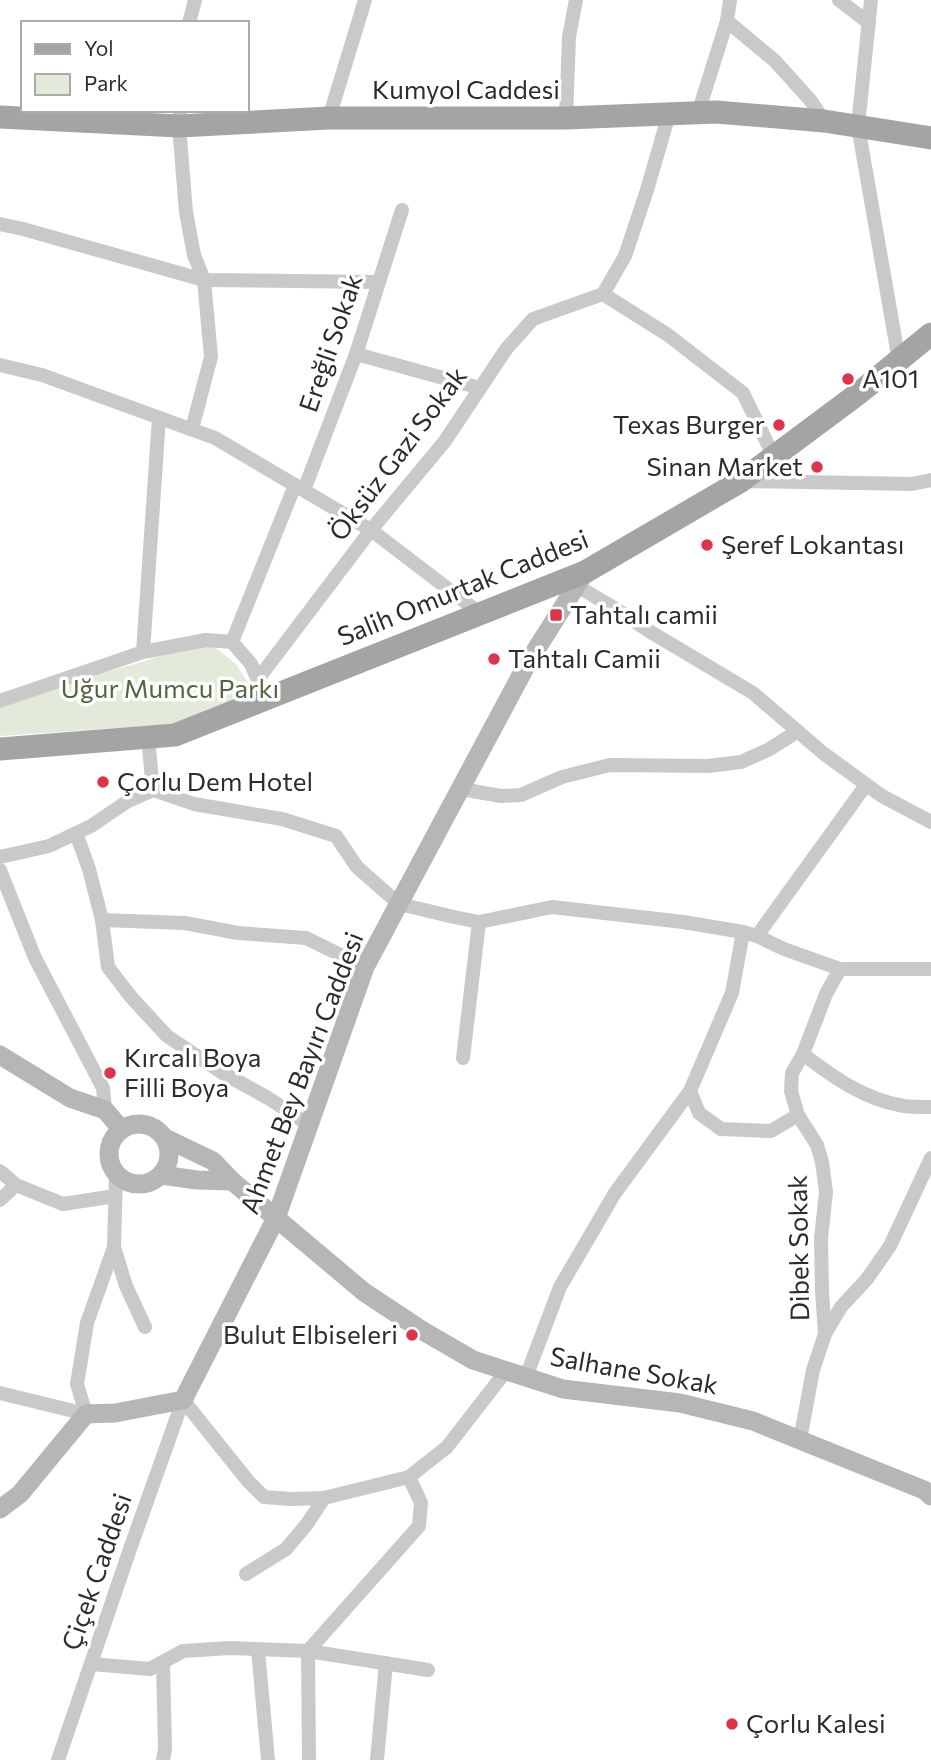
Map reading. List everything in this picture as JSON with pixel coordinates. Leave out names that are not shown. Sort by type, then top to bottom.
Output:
[{"type":"main road","name":"Kumyol Caddesi","points":[[0,117],[566,118],[716,112],[824,121],[931,138]]},
{"type":"main road","name":"Salih Omurtak Caddesi","points":[[0,749],[175,735],[262,689],[581,579],[741,481],[859,393],[931,334]]},
{"type":"street","points":[[190,21],[195,0]]},
{"type":"street","points":[[329,118],[365,0]]},
{"type":"street","points":[[566,118],[569,37],[576,0]]},
{"type":"street","points":[[839,0],[869,23]]},
{"type":"street","points":[[871,0],[858,126],[899,361]]},
{"type":"street","points":[[698,113],[727,21],[730,1]]},
{"type":"street","points":[[727,21],[775,61],[824,121]]},
{"type":"street","points":[[669,114],[625,256],[603,294],[668,335],[743,393],[774,457]]},
{"type":"street","points":[[179,118],[186,212],[194,255],[204,280],[211,357],[192,429]]},
{"type":"street","name":"Ereğli Sokak","points":[[232,642],[356,354],[402,210]]},
{"type":"street","points":[[0,225],[23,229],[204,280],[379,282]]},
{"type":"street","name":"Öksüz Gazi Sokak","points":[[262,689],[371,530],[445,441],[507,348],[533,319],[603,294]]},
{"type":"street","points":[[356,354],[480,388]]},
{"type":"street","points":[[0,365],[42,375],[215,438],[371,530],[481,614]]},
{"type":"street","points":[[143,652],[159,418]]},
{"type":"street","points":[[741,481],[912,484],[931,480]]},
{"type":"street","points":[[581,579],[616,609],[649,631],[753,693],[866,785],[931,822]]},
{"type":"street","name":"Ahmet Bey Bayırı Caddesi","points":[[183,1400],[276,1218],[365,967],[527,664],[581,579]]},
{"type":"street","points":[[0,701],[143,652],[206,640],[232,642],[251,664],[262,689]]},
{"type":"street","points":[[461,789],[500,796],[521,795],[562,777],[610,765],[708,766],[741,762],[768,750],[798,731]]},
{"type":"street","points":[[148,737],[153,790]]},
{"type":"street","points":[[526,1377],[560,1287],[615,1193],[690,1091],[732,993],[750,934],[866,785]]},
{"type":"street","points":[[0,857],[48,846],[91,826],[128,801],[153,790],[194,804],[282,819],[336,836],[357,867],[399,904],[479,922],[552,907],[682,922],[750,934],[840,969],[931,970]]},
{"type":"street","points":[[76,833],[89,869],[102,920],[108,967],[131,997],[167,1035],[221,1072],[309,1125]]},
{"type":"street","points":[[0,870],[35,958],[103,1088],[104,1110]]},
{"type":"street","points":[[102,920],[185,923],[238,933],[306,939],[365,967]]},
{"type":"street","points":[[463,1058],[479,922]]},
{"type":"street","name":"Dibek Sokak","points":[[825,1334],[821,1238],[826,1192],[822,1162],[817,1145],[798,1115],[791,1091],[792,1073],[803,1054],[826,994],[840,969]]},
{"type":"street","points":[[803,1054],[834,1077],[866,1095],[903,1106],[931,1107]]},
{"type":"street","points":[[0,1055],[70,1098],[104,1110],[121,1129]]},
{"type":"street","points":[[690,1091],[699,1113],[721,1129],[771,1131],[798,1115]]},
{"type":"street","points":[[140,1124],[150,1126],[165,1138],[169,1157],[161,1175],[153,1181],[134,1184],[124,1181],[111,1166],[108,1155],[110,1145],[121,1129],[140,1124]]},
{"type":"street","name":"Salhane Sokak","points":[[165,1138],[213,1161],[232,1181],[364,1292],[473,1360],[563,1389],[680,1403],[753,1421],[924,1490],[931,1496]]},
{"type":"street","points":[[800,1440],[813,1370],[825,1334],[841,1307],[867,1279],[890,1246],[931,1158]]},
{"type":"street","points":[[0,1171],[16,1185],[63,1204],[116,1196]]},
{"type":"street","points":[[86,1414],[77,1384],[87,1323],[114,1247],[116,1174]]},
{"type":"street","points":[[161,1175],[232,1181]]},
{"type":"street","points":[[0,1200],[16,1185]]},
{"type":"street","points":[[114,1247],[126,1286],[145,1327]]},
{"type":"street","points":[[0,1393],[86,1414],[115,1413],[183,1400],[264,1497],[324,1498],[410,1477],[447,1447],[506,1371]]},
{"type":"street","name":"Çiçek Caddesi","points":[[58,1760],[183,1400]]},
{"type":"street","points":[[0,1509],[20,1494],[86,1414]]},
{"type":"street","points":[[309,1760],[308,1651],[419,1526],[421,1503],[410,1477]]},
{"type":"street","points":[[246,1574],[286,1549],[324,1498]]},
{"type":"street","points":[[91,1664],[150,1669],[183,1651],[230,1648],[308,1651],[428,1670]]},
{"type":"street","points":[[258,1650],[268,1760]]},
{"type":"street","points":[[163,1662],[163,1760]]},
{"type":"street","points":[[377,1760],[386,1662]]},
{"type":"green space","name":"Uğur Mumcu Parkı","points":[[206,640],[236,664],[255,694],[175,724],[0,736],[0,702],[142,662]]},
{"type":"place","name":"A101","points":[[848,379]]},
{"type":"place","name":"Texas Burger","points":[[779,425]]},
{"type":"place","name":"Sinan Market","points":[[817,467]]},
{"type":"place","name":"Şeref Lokantası","points":[[707,545]]},
{"type":"place","name":"Tahtalı camii","points":[[556,615]]},
{"type":"place","name":"Tahtalı Camii","points":[[494,659]]},
{"type":"place","name":"Çorlu Dem Hotel","points":[[103,782]]},
{"type":"place","name":"Kırcalı Boya Filli Boya","points":[[110,1073]]},
{"type":"place","name":"Bulut Elbiseleri","points":[[412,1335]]},
{"type":"place","name":"Çorlu Kalesi","points":[[732,1724]]}]
